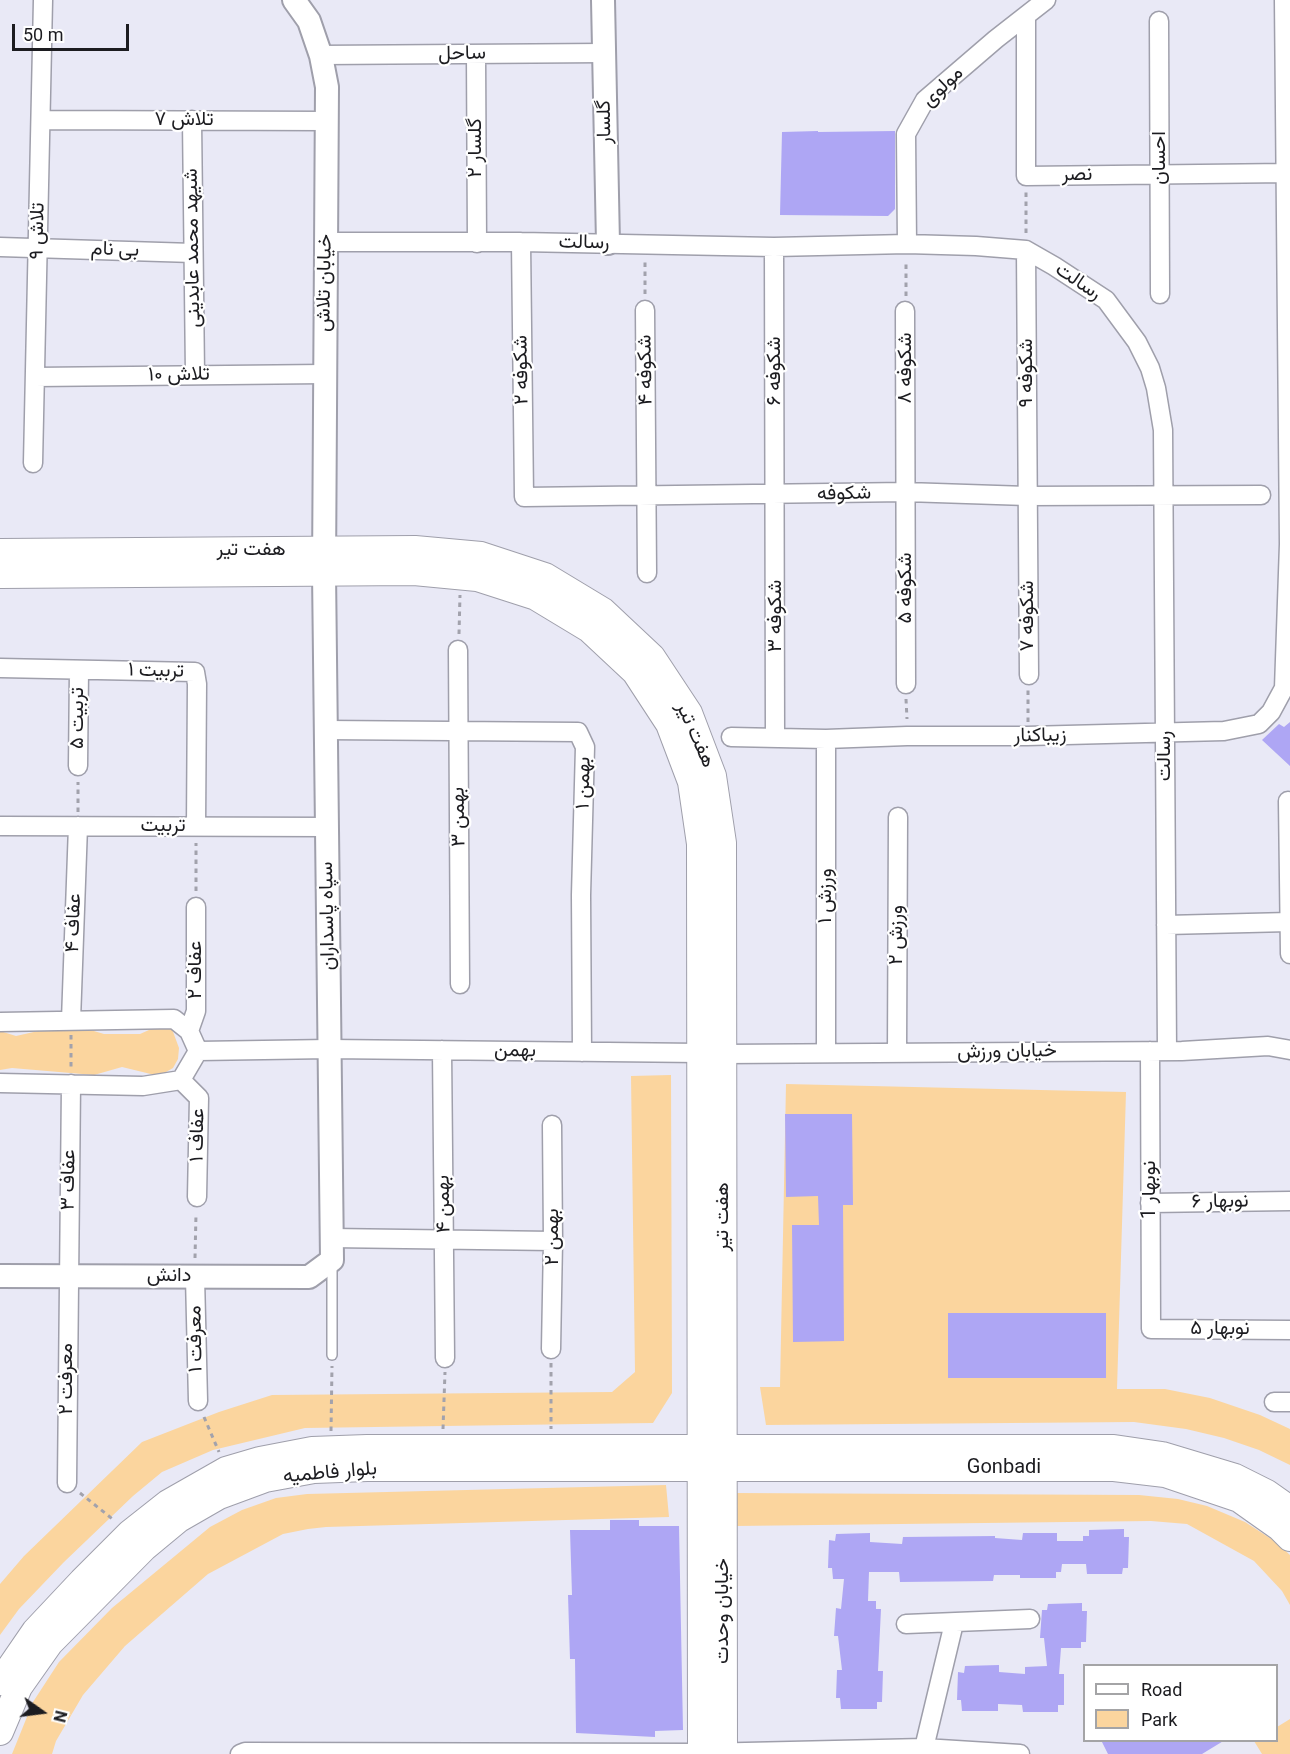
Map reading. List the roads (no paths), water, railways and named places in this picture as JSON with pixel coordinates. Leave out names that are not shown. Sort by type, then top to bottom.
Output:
[{"type":"main road","name":"هفت تیر","points":[[0,575],[325,561],[415,549],[481,555],[545,576],[603,610],[652,657],[689,713],[713,776],[723,843],[712,1053],[712,1458]]},
{"type":"main road","name":"هفت تیر","points":[[0,552],[325,561],[477,578],[536,597],[590,629],[634,672],[669,724],[691,782],[700,844],[712,1053]]},
{"type":"main road","name":"بلوار فاطمیه","points":[[0,1682],[35,1630],[130,1533],[168,1503],[226,1470],[260,1460],[312,1450],[551,1448],[712,1458]]},
{"type":"main road","name":"Gonbadi","points":[[712,1458],[1114,1448],[1162,1455],[1235,1477],[1267,1493],[1290,1509]]},
{"type":"main road","name":"بلوار فاطمیه","points":[[0,1732],[19,1688],[50,1643],[144,1548],[180,1520],[219,1496],[265,1479],[314,1470],[712,1458]]},
{"type":"main road","name":"Gonbadi","points":[[712,1458],[1114,1468],[1165,1474],[1239,1499],[1280,1528],[1290,1538]]},
{"type":"main road","name":"خیابان وحدت","points":[[712,1458],[712,1753]]},
{"type":"street","name":"تلاش ۹","points":[[33,463],[43,0]]},
{"type":"street","name":"خیابان تلاش","points":[[294,0],[309,21],[321,55],[327,87],[325,561]]},
{"type":"street","name":"گلسار","points":[[603,0],[608,243]]},
{"type":"street","name":"مولوی","points":[[907,244],[906,134],[925,100],[1046,0]]},
{"type":"street","points":[[1284,0],[1287,173],[1286,364],[1289,450],[1287,689]]},
{"type":"street","name":"نصر","points":[[1026,17],[1026,176],[1287,173]]},
{"type":"street","name":"احسان","points":[[1158,21],[1160,294]]},
{"type":"street","name":"ساحل","points":[[321,55],[604,53]]},
{"type":"street","name":"گلسار ۲","points":[[476,54],[477,243]]},
{"type":"street","name":"تلاش ۷","points":[[41,120],[326,121]]},
{"type":"street","name":"شیهد محمد عابدینی","points":[[192,120],[195,375]]},
{"type":"street","name":"رسالت","points":[[325,242],[521,242],[774,247],[907,244],[976,246],[1026,250],[1106,300],[1137,342],[1150,368],[1163,430],[1166,925],[1159,1051]]},
{"type":"street","name":"شکوفه ۲","points":[[521,242],[524,497]]},
{"type":"street","name":"بی نام","points":[[0,246],[193,253]]},
{"type":"street","name":"شکوفه ۶","points":[[774,247],[775,495]]},
{"type":"street","name":"شکوفه ۹","points":[[1026,250],[1027,496]]},
{"type":"street","name":"شکوفه ۴","points":[[645,310],[647,573]]},
{"type":"street","name":"شکوفه ۸","points":[[905,311],[906,492]]},
{"type":"street","name":"تلاش ۱۰","points":[[35,377],[324,374]]},
{"type":"street","name":"شکوفه","points":[[524,497],[906,492],[1027,496],[1261,495]]},
{"type":"street","name":"شکوفه ۵","points":[[906,492],[906,684]]},
{"type":"street","name":"شکوفه ۳","points":[[775,495],[775,738]]},
{"type":"street","name":"شکوفه ۷","points":[[1027,496],[1029,675]]},
{"type":"street","name":"سپاه پاسداران","points":[[325,561],[332,1249]]},
{"type":"street","name":"بهمن ۳","points":[[458,650],[460,984]]},
{"type":"street","name":"تربیت ۱","points":[[0,668],[195,672],[197,684],[196,826]]},
{"type":"street","name":"تربیت ۵","points":[[78,766],[79,670]]},
{"type":"street","name":"زیباکنار","points":[[731,737],[826,739],[1224,731],[1259,724],[1271,712],[1287,689]]},
{"type":"street","name":"بهمن ۱","points":[[326,730],[578,732],[585,747],[581,895],[582,1052]]},
{"type":"street","name":"ورزش ۱","points":[[826,739],[826,1053]]},
{"type":"street","points":[[1288,801],[1290,954]]},
{"type":"street","name":"ورزش ۲","points":[[897,1053],[898,817]]},
{"type":"street","name":"تربیت","points":[[0,825],[327,827]]},
{"type":"street","name":"عفاف ۴","points":[[70,1020],[78,826]]},
{"type":"street","name":"عفاف ۲","points":[[189,1031],[196,1011],[196,907]]},
{"type":"street","points":[[1166,925],[1289,922]]},
{"type":"street","points":[[0,1022],[174,1019],[189,1031],[198,1051],[181,1080],[143,1086],[0,1083]]},
{"type":"street","name":"خیابان ورزش","points":[[712,1053],[1159,1051],[1269,1046],[1290,1050]]},
{"type":"street","name":"بهمن","points":[[198,1051],[329,1049],[712,1053]]},
{"type":"street","name":"بهمن ۴","points":[[442,1050],[445,1358]]},
{"type":"street","name":"نوبهار 1","points":[[1150,1329],[1150,1203],[1159,1051]]},
{"type":"street","name":"عفاف ۱","points":[[181,1080],[199,1098],[197,1197]]},
{"type":"street","name":"عفاف ۳","points":[[68,1276],[71,1084]]},
{"type":"street","name":"بهمن ۲","points":[[551,1349],[552,1125]]},
{"type":"street","name":"نوبهار ۶","points":[[1150,1203],[1290,1201]]},
{"type":"street","points":[[332,1249],[445,1239],[553,1241]]},
{"type":"street","name":"دانش","points":[[0,1276],[309,1277],[332,1249]]},
{"type":"street","name":"معرفت ۲","points":[[67,1483],[68,1276]]},
{"type":"street","name":"معرفت ۱","points":[[195,1276],[198,1401]]},
{"type":"street","name":"نوبهار ۵","points":[[1150,1329],[1290,1330]]},
{"type":"street","points":[[906,1624],[1030,1619]]},
{"type":"street","points":[[924,1748],[954,1623]]},
{"type":"street","points":[[240,1754],[245,1752],[712,1753],[924,1748],[1020,1754]]},
{"type":"lane","points":[[332,1249],[332,1355]]}]
